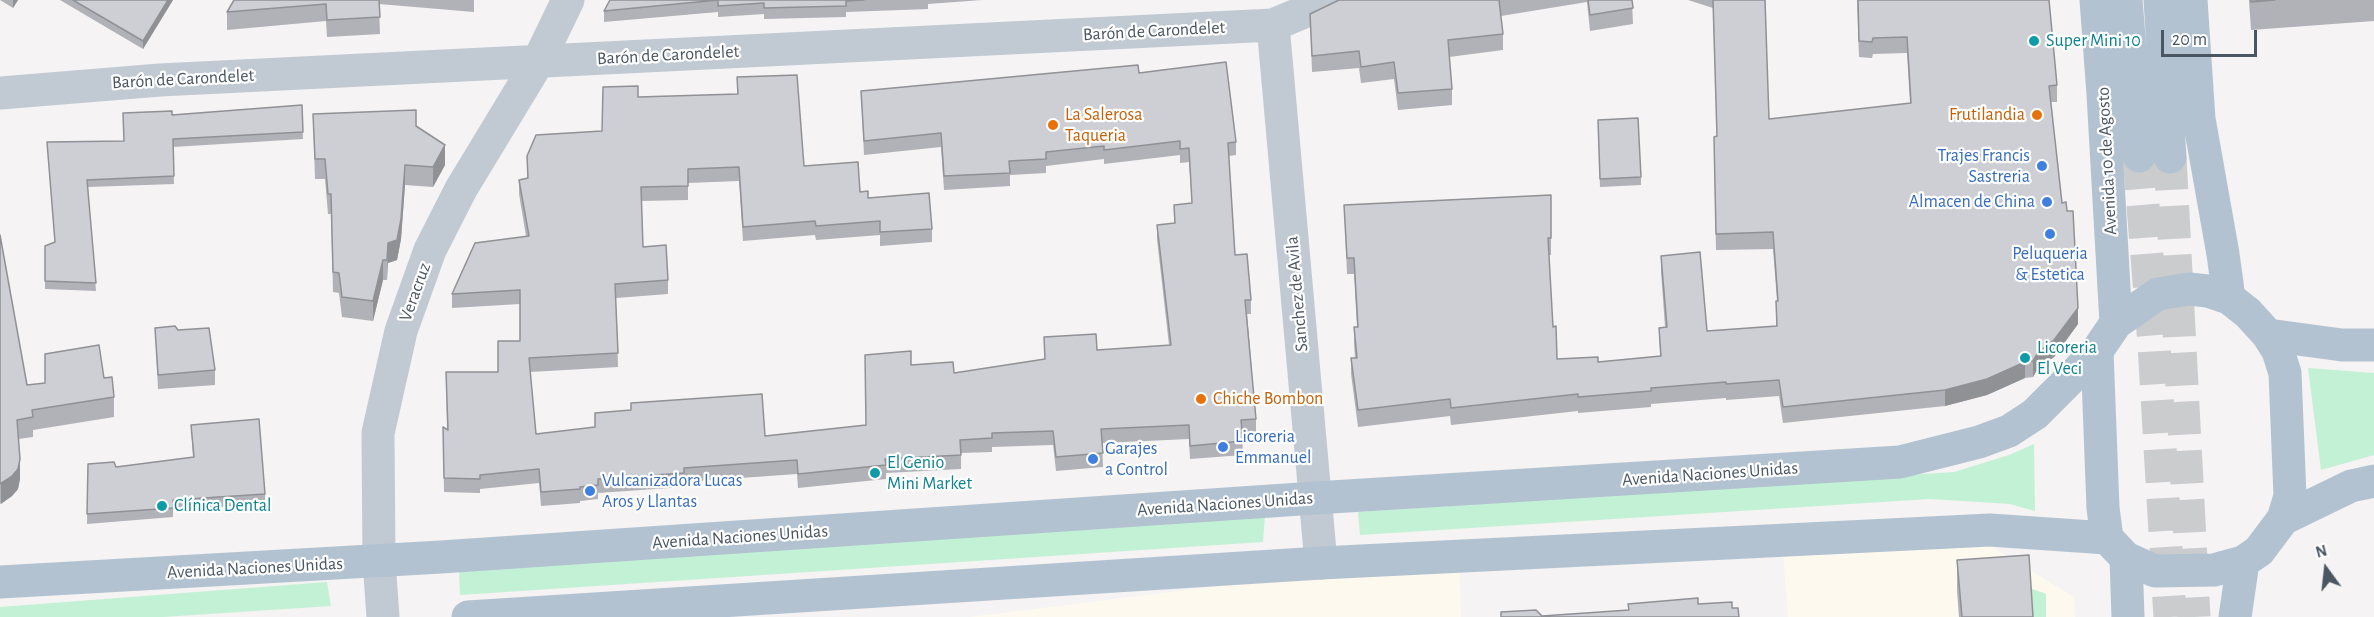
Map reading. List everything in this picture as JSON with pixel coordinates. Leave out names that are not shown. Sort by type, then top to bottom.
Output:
[{"type":"main road","name":"Avenida 10 de Agosto","points":[[2096,0],[2116,323]]},
{"type":"main road","points":[[2126,0],[2154,157],[2160,0]]},
{"type":"main road","points":[[2191,0],[2199,119],[2229,298]]},
{"type":"main road","name":"Avenida Naciones Unidas","points":[[0,582],[379,561],[1315,498],[1900,462],[1979,442],[2009,431],[2035,414],[2097,351],[2116,323],[2158,294],[2189,289],[2208,291],[2229,298],[2248,313],[2268,335]]},
{"type":"main road","points":[[2268,335],[2342,345],[2374,345]]},
{"type":"main road","points":[[468,617],[1321,563],[1990,530],[2117,548],[2155,571],[2214,570],[2243,562],[2259,551],[2283,519],[2290,496],[2285,373],[2278,351],[2268,335]]},
{"type":"main road","points":[[2097,351],[2103,508],[2117,548],[2128,617]]},
{"type":"main road","points":[[2283,519],[2351,486],[2374,481]]},
{"type":"main road","points":[[2235,617],[2243,562]]},
{"type":"street","name":"Veracruz","points":[[383,617],[379,561],[378,433],[401,331],[430,250],[461,189],[538,62],[568,0]]},
{"type":"street","name":"Barón de Carondelet","points":[[0,93],[160,80],[1273,25],[1332,0]]},
{"type":"street","name":"Sanchez de Avila","points":[[1273,25],[1321,563]]},
{"type":"shaded area","points":[[1968,532],[2074,597],[2075,617],[1788,617],[1782,542]]},
{"type":"shaded area","points":[[1459,556],[1461,617],[969,617]]},
{"type":"green space","points":[[2308,368],[2374,373],[2374,455],[2321,470]]},
{"type":"green space","points":[[2034,444],[2035,511],[2010,504],[1930,499],[1360,535],[1358,512],[1954,472],[2009,455]]},
{"type":"green space","points":[[1265,516],[1263,542],[460,595],[459,571]]},
{"type":"green space","points":[[1988,572],[2046,594],[2046,617],[1994,617]]},
{"type":"green space","points":[[327,582],[331,606],[163,617],[0,617],[0,607]]},
{"type":"building","points":[[73,0],[168,0],[143,41]]},
{"type":"building","points":[[234,0],[379,0],[380,17],[327,20],[326,4],[227,12]]},
{"type":"building","points":[[610,0],[718,0],[604,11]]},
{"type":"building","points":[[718,0],[864,0],[846,1],[846,6],[764,8],[764,3],[718,6]]},
{"type":"building","points":[[1339,0],[1499,0],[1503,34],[1448,40],[1452,89],[1398,93],[1394,62],[1361,67],[1359,51],[1312,56],[1310,14]]},
{"type":"building","points":[[1588,0],[1632,0],[1633,8],[1590,15]]},
{"type":"building","points":[[1713,0],[1765,0],[1769,119],[1911,103],[1907,37],[1873,38],[1872,42],[1859,41],[1858,0],[2049,0],[2057,85],[2049,86],[2062,203],[2066,202],[2067,211],[2073,211],[2078,308],[2054,340],[2038,352],[2033,361],[2025,362],[1987,379],[1945,390],[1783,407],[1779,380],[1651,388],[1651,391],[1578,397],[1578,394],[1451,408],[1450,399],[1358,410],[1351,358],[1357,358],[1354,327],[1358,327],[1354,258],[1347,258],[1344,205],[1551,195],[1551,238],[1548,238],[1557,359],[1598,357],[1598,362],[1661,356],[1659,328],[1667,327],[1661,256],[1700,252],[1707,331],[1777,326],[1776,301],[1778,301],[1773,232],[1716,234],[1714,137],[1717,136]]},
{"type":"building","points":[[2251,0],[2275,0],[2251,2]]},
{"type":"building","points":[[1226,62],[1236,142],[1228,143],[1235,255],[1247,254],[1251,300],[1245,300],[1256,419],[1241,420],[1243,441],[1190,446],[1189,425],[1101,429],[1103,453],[1056,457],[1053,431],[992,433],[992,438],[960,440],[961,455],[885,459],[886,465],[798,474],[797,460],[684,468],[684,473],[598,479],[598,485],[541,492],[539,469],[480,475],[480,479],[444,478],[443,427],[448,430],[446,372],[498,372],[498,341],[520,341],[520,290],[452,294],[475,243],[529,236],[519,180],[528,178],[527,156],[536,135],[602,131],[603,87],[638,86],[638,97],[738,94],[737,77],[797,75],[804,166],[858,162],[860,192],[868,191],[868,198],[929,193],[932,229],[880,232],[880,221],[816,226],[815,221],[743,227],[739,167],[688,169],[688,186],[641,187],[643,247],[666,245],[668,280],[615,284],[618,353],[529,358],[536,434],[595,427],[595,413],[631,410],[631,403],[762,394],[765,436],[866,425],[865,355],[911,351],[911,365],[953,362],[954,373],[1045,359],[1044,337],[1096,334],[1097,350],[1171,345],[1157,225],[1175,223],[1174,205],[1192,203],[1189,148],[1180,149],[1180,141],[1104,150],[1104,146],[1046,152],[1046,159],[1009,161],[1010,173],[944,176],[941,133],[864,141],[861,91],[1138,65],[1139,73]]},
{"type":"building","points":[[302,105],[303,132],[173,139],[174,176],[87,180],[96,283],[45,281],[45,246],[55,242],[47,142],[124,141],[123,113],[172,111],[172,115]]},
{"type":"building","points":[[416,110],[416,126],[445,145],[433,167],[405,165],[397,240],[388,243],[387,260],[383,260],[373,301],[342,297],[339,273],[333,272],[331,194],[328,194],[325,159],[315,159],[313,114]]},
{"type":"building","points":[[1638,118],[1641,177],[1600,179],[1598,120]]},
{"type":"building","points":[[0,235],[27,385],[45,383],[45,354],[99,345],[104,378],[112,377],[114,397],[32,410],[33,417],[17,420],[20,459],[18,469],[0,484]]},
{"type":"building","points":[[175,326],[178,330],[209,328],[215,370],[158,375],[155,328]]},
{"type":"building","points":[[259,419],[265,494],[173,500],[173,508],[87,514],[88,464],[114,462],[116,467],[194,457],[191,425]]},
{"type":"building","points":[[2029,555],[2033,617],[1962,617],[1957,560]]},
{"type":"building","points":[[1698,598],[1698,604],[1732,602],[1732,608],[1738,608],[1739,617],[1501,617],[1501,612],[1536,610],[1542,616],[1629,610],[1628,604]]},
{"type":"tunnel","points":[[2139,156],[2154,344],[2170,617]]},
{"type":"tunnel","points":[[2170,157],[2194,617]]},
{"type":"place","name":"Super Mini 10","points":[[2034,41]]},
{"type":"place","name":"Frutilandia","points":[[2037,115]]},
{"type":"place","name":"La Salerosa Taqueria","points":[[1053,125]]},
{"type":"place","name":"Trajes Francis Sastreria","points":[[2042,166]]},
{"type":"place","name":"Almacen de China","points":[[2047,202]]},
{"type":"place","name":"Peluqueria & Estetica","points":[[2050,234]]},
{"type":"place","name":"Licoreria El Veci","points":[[2025,358]]},
{"type":"place","name":"Chiche Bombon","points":[[1201,399]]},
{"type":"place","name":"Licoreria Emmanuel","points":[[1223,447]]},
{"type":"place","name":"Garajes a Control","points":[[1093,459]]},
{"type":"place","name":"El Genio Mini Market","points":[[875,473]]},
{"type":"place","name":"Vulcanizadora Lucas Aros y Llantas","points":[[590,491]]},
{"type":"place","name":"Clínica Dental","points":[[162,506]]}]
